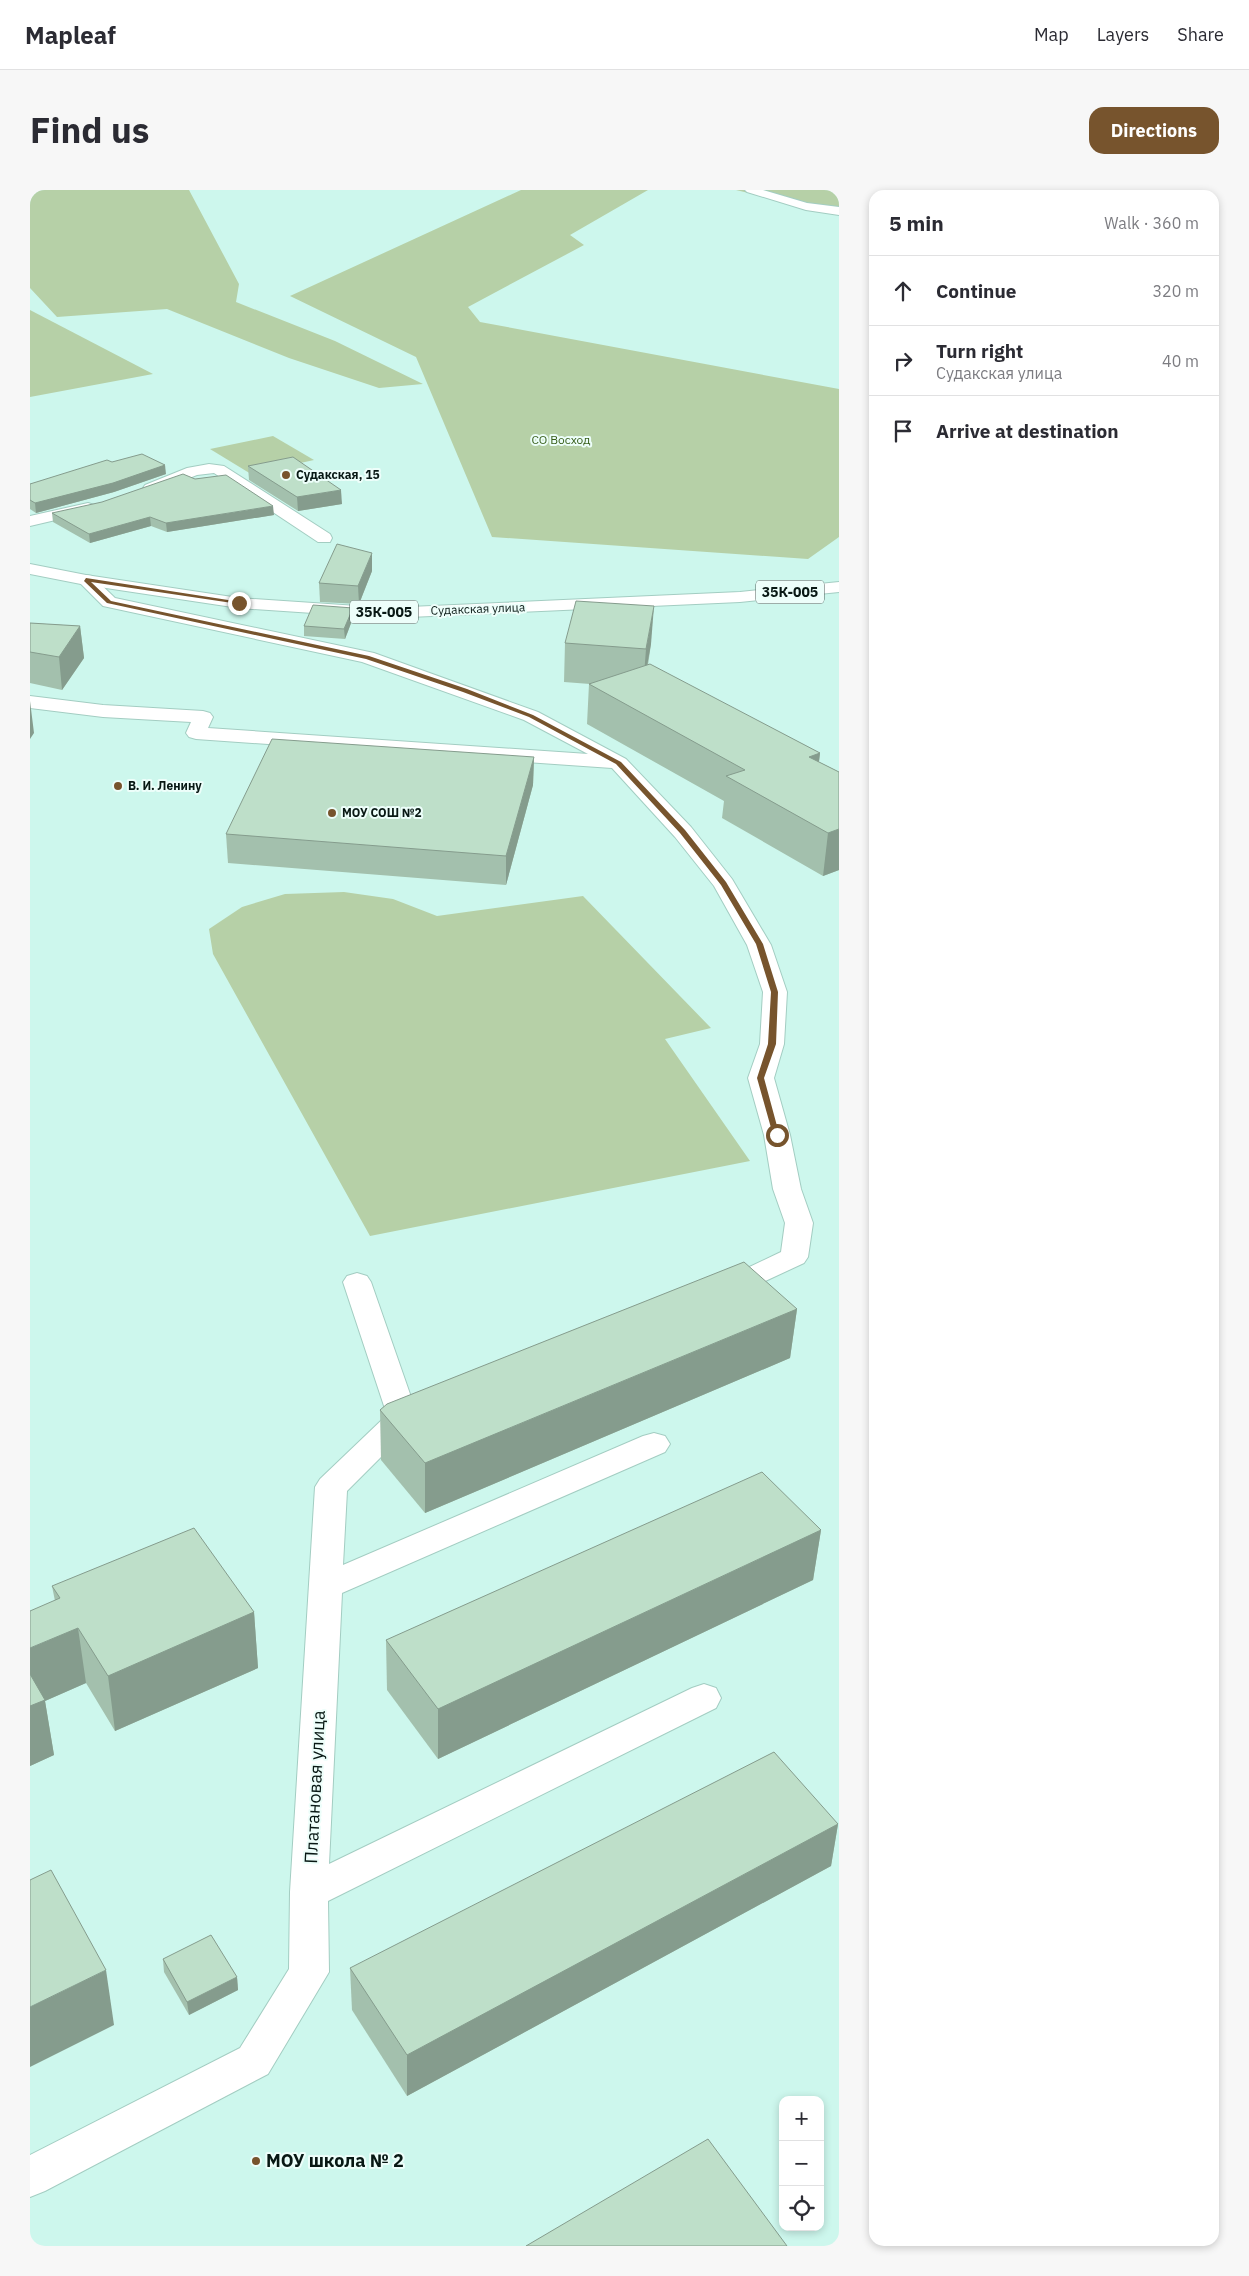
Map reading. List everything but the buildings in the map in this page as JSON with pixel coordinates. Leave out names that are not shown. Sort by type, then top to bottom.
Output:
[{"type":"street","points":[[751,190],[806,206],[839,211]]},
{"type":"street","points":[[140,491],[198,469],[208,467],[218,469],[324,538]]},
{"type":"street","points":[[30,521],[105,503]]},
{"type":"street","name":"Судакская улица","points":[[30,569],[86,580],[239,603],[387,613],[740,597],[839,587]]},
{"type":"street","points":[[86,580],[109,602],[367,657],[531,716],[619,763],[683,832],[724,884],[759,944],[775,992],[772,1044],[761,1078],[777,1135],[787,1189],[799,1223],[794,1257],[749,1278]]},
{"type":"street","points":[[30,702],[103,711],[203,717],[196,733],[619,763]]},
{"type":"street","name":"Платановая улица","points":[[30,2178],[254,2062],[309,1972],[309,1892],[331,1487],[403,1417],[357,1282]]},
{"type":"street","points":[[326,1586],[654,1444]]},
{"type":"street","points":[[309,1892],[704,1698]]},
{"type":"green space","points":[[30,190],[189,190],[239,284],[236,302],[335,341],[423,384],[379,388],[289,358],[167,309],[57,317],[30,288]]},
{"type":"green space","name":"СО Восход","points":[[521,190],[648,190],[570,235],[584,245],[468,307],[480,322],[839,389],[839,537],[808,559],[492,537],[416,357],[290,296]]},
{"type":"green space","points":[[736,190],[839,190],[839,215]]},
{"type":"green space","points":[[30,310],[153,374],[30,397]]},
{"type":"green space","points":[[273,436],[314,460],[251,474],[210,449]]},
{"type":"green space","points":[[344,892],[393,899],[437,916],[583,896],[711,1028],[665,1039],[750,1161],[370,1236],[213,954],[209,929],[242,907],[285,894]]},
{"type":"place","name":"Судакская, 15","points":[[286,475]]},
{"type":"place","name":"В. И. Ленину","points":[[118,786]]},
{"type":"place","name":"МОУ СОШ №2","points":[[332,813]]},
{"type":"place","name":"МОУ школа № 2","points":[[256,2161]]},
{"type":"route","points":[[239,603],[86,580],[109,602],[367,657],[531,716],[619,763],[683,832],[724,884],[759,944],[775,992],[772,1044],[761,1078],[777,1135]]}]
